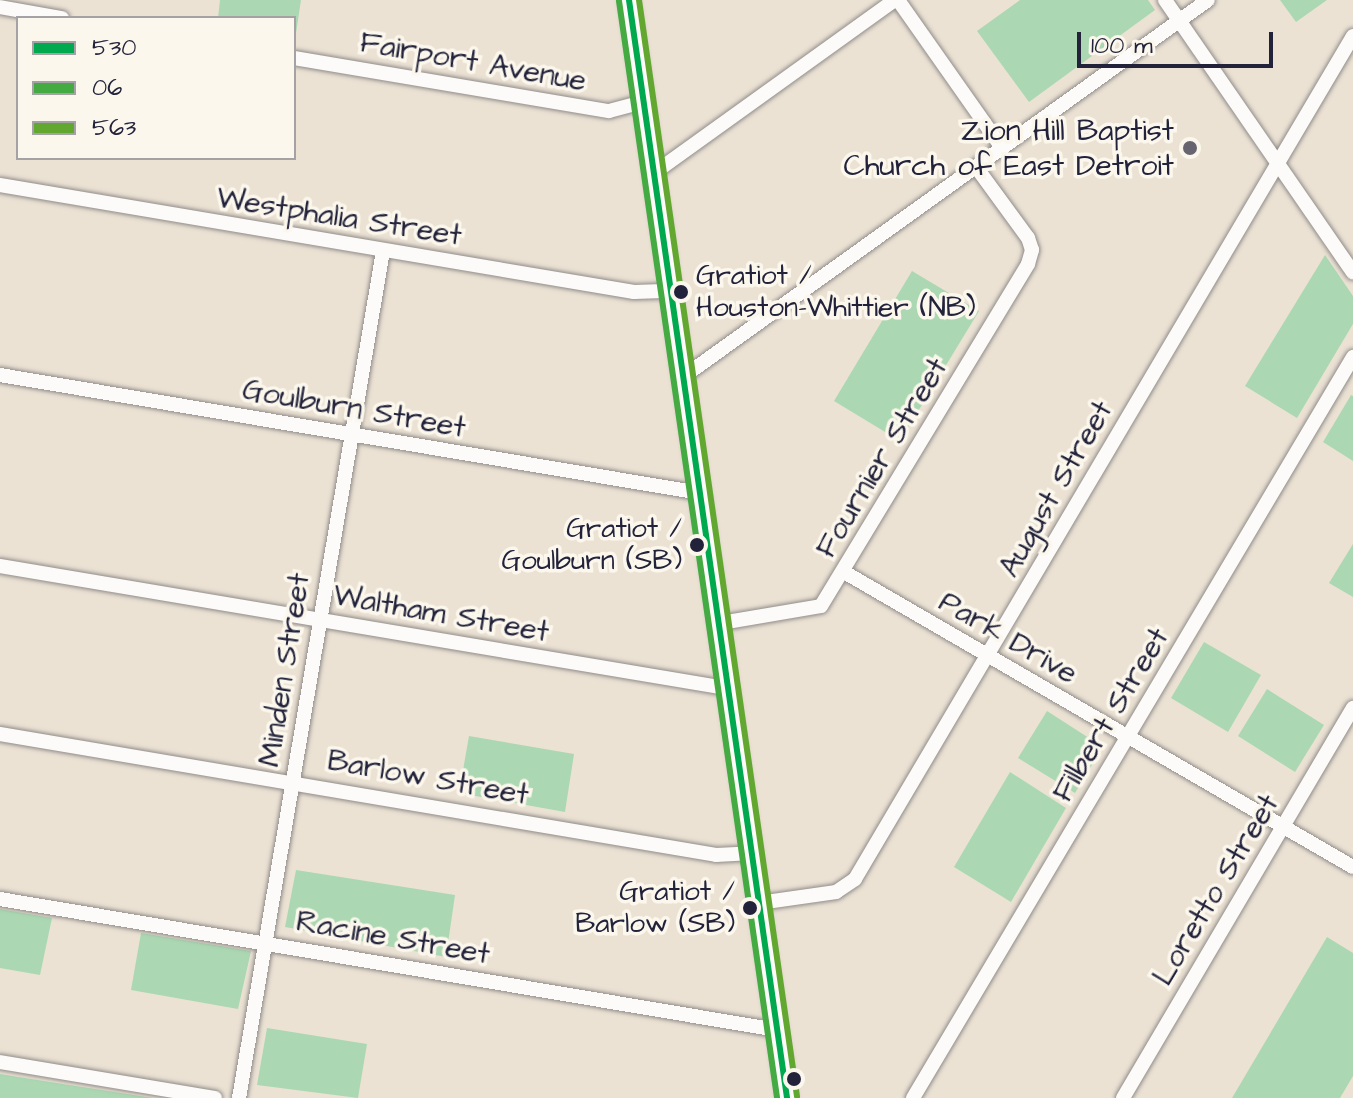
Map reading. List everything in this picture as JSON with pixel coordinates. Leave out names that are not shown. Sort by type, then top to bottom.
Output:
[{"type":"main road","points":[[629,0],[731,689],[787,1098]]},
{"type":"street","points":[[654,173],[896,0],[1002,148]]},
{"type":"street","points":[[1165,0],[1353,273]]},
{"type":"street","points":[[683,377],[1208,0]]},
{"type":"street","points":[[0,7],[51,16]]},
{"type":"street","name":"August Street","points":[[759,903],[848,888],[988,657],[1353,36]]},
{"type":"street","name":"Fairport Avenue","points":[[296,58],[609,111],[643,102]]},
{"type":"street","name":"Fournier Street","points":[[721,623],[821,606],[1028,264],[1032,250],[1028,238],[976,167]]},
{"type":"street","name":"Westphalia Street","points":[[0,185],[634,292],[671,291]]},
{"type":"street","name":"Minden Street","points":[[239,1098],[295,782],[348,434],[383,251]]},
{"type":"street","name":"Filbert Street","points":[[913,1098],[1353,357]]},
{"type":"street","name":"Goulburn Street","points":[[0,375],[700,493]]},
{"type":"street","name":"Waltham Street","points":[[0,566],[731,689]]},
{"type":"street","name":"Park Drive","points":[[844,572],[1353,867]]},
{"type":"street","name":"Loretto Street","points":[[1123,1098],[1353,708]]},
{"type":"street","name":"Barlow Street","points":[[0,734],[716,855],[752,853]]},
{"type":"street","name":"Racine Street","points":[[0,899],[777,1030]]},
{"type":"street","points":[[0,1062],[215,1098]]},
{"type":"green space","points":[[220,0],[301,0],[296,33],[296,16],[218,16]]},
{"type":"green space","points":[[1020,0],[1148,0],[1155,10],[1029,102],[977,31]]},
{"type":"green space","points":[[1280,0],[1327,0],[1296,22]]},
{"type":"green space","points":[[1325,255],[1353,296],[1353,324],[1297,418],[1245,386]]},
{"type":"green space","points":[[912,271],[979,311],[900,441],[834,401]]},
{"type":"green space","points":[[1353,396],[1353,461],[1323,442]]},
{"type":"green space","points":[[1353,544],[1353,597],[1329,583]]},
{"type":"green space","points":[[1204,642],[1261,675],[1228,732],[1171,698]]},
{"type":"green space","points":[[1267,689],[1324,725],[1295,772],[1238,736]]},
{"type":"green space","points":[[1047,711],[1103,747],[1075,793],[1018,758]]},
{"type":"green space","points":[[469,736],[574,754],[565,812],[459,793]]},
{"type":"green space","points":[[1010,772],[1066,808],[1011,902],[954,867]]},
{"type":"green space","points":[[296,870],[455,895],[446,957],[285,927]]},
{"type":"green space","points":[[0,909],[52,918],[40,975],[0,968]]},
{"type":"green space","points":[[141,933],[251,951],[238,1009],[131,990]]},
{"type":"green space","points":[[1327,937],[1353,953],[1353,1076],[1340,1098],[1232,1098]]},
{"type":"green space","points":[[267,1028],[367,1044],[358,1098],[257,1085]]},
{"type":"green space","points":[[0,1074],[50,1082],[153,1098],[0,1098]]},
{"type":"transit line","name":"530","points":[[629,0],[787,1098]]},
{"type":"transit line","name":"563","points":[[639,0],[797,1097]]},
{"type":"transit line","name":"06","points":[[619,1],[777,1098]]},
{"type":"place","name":"Zion Hill Baptist Church of East Detroit","points":[[1190,148]]},
{"type":"place","name":"Gratiot / Houston-Whittier (NB)","points":[[681,292]]},
{"type":"place","name":"Gratiot / Goulburn (SB)","points":[[697,545]]},
{"type":"place","name":"Gratiot / Barlow (SB)","points":[[750,908]]}]
